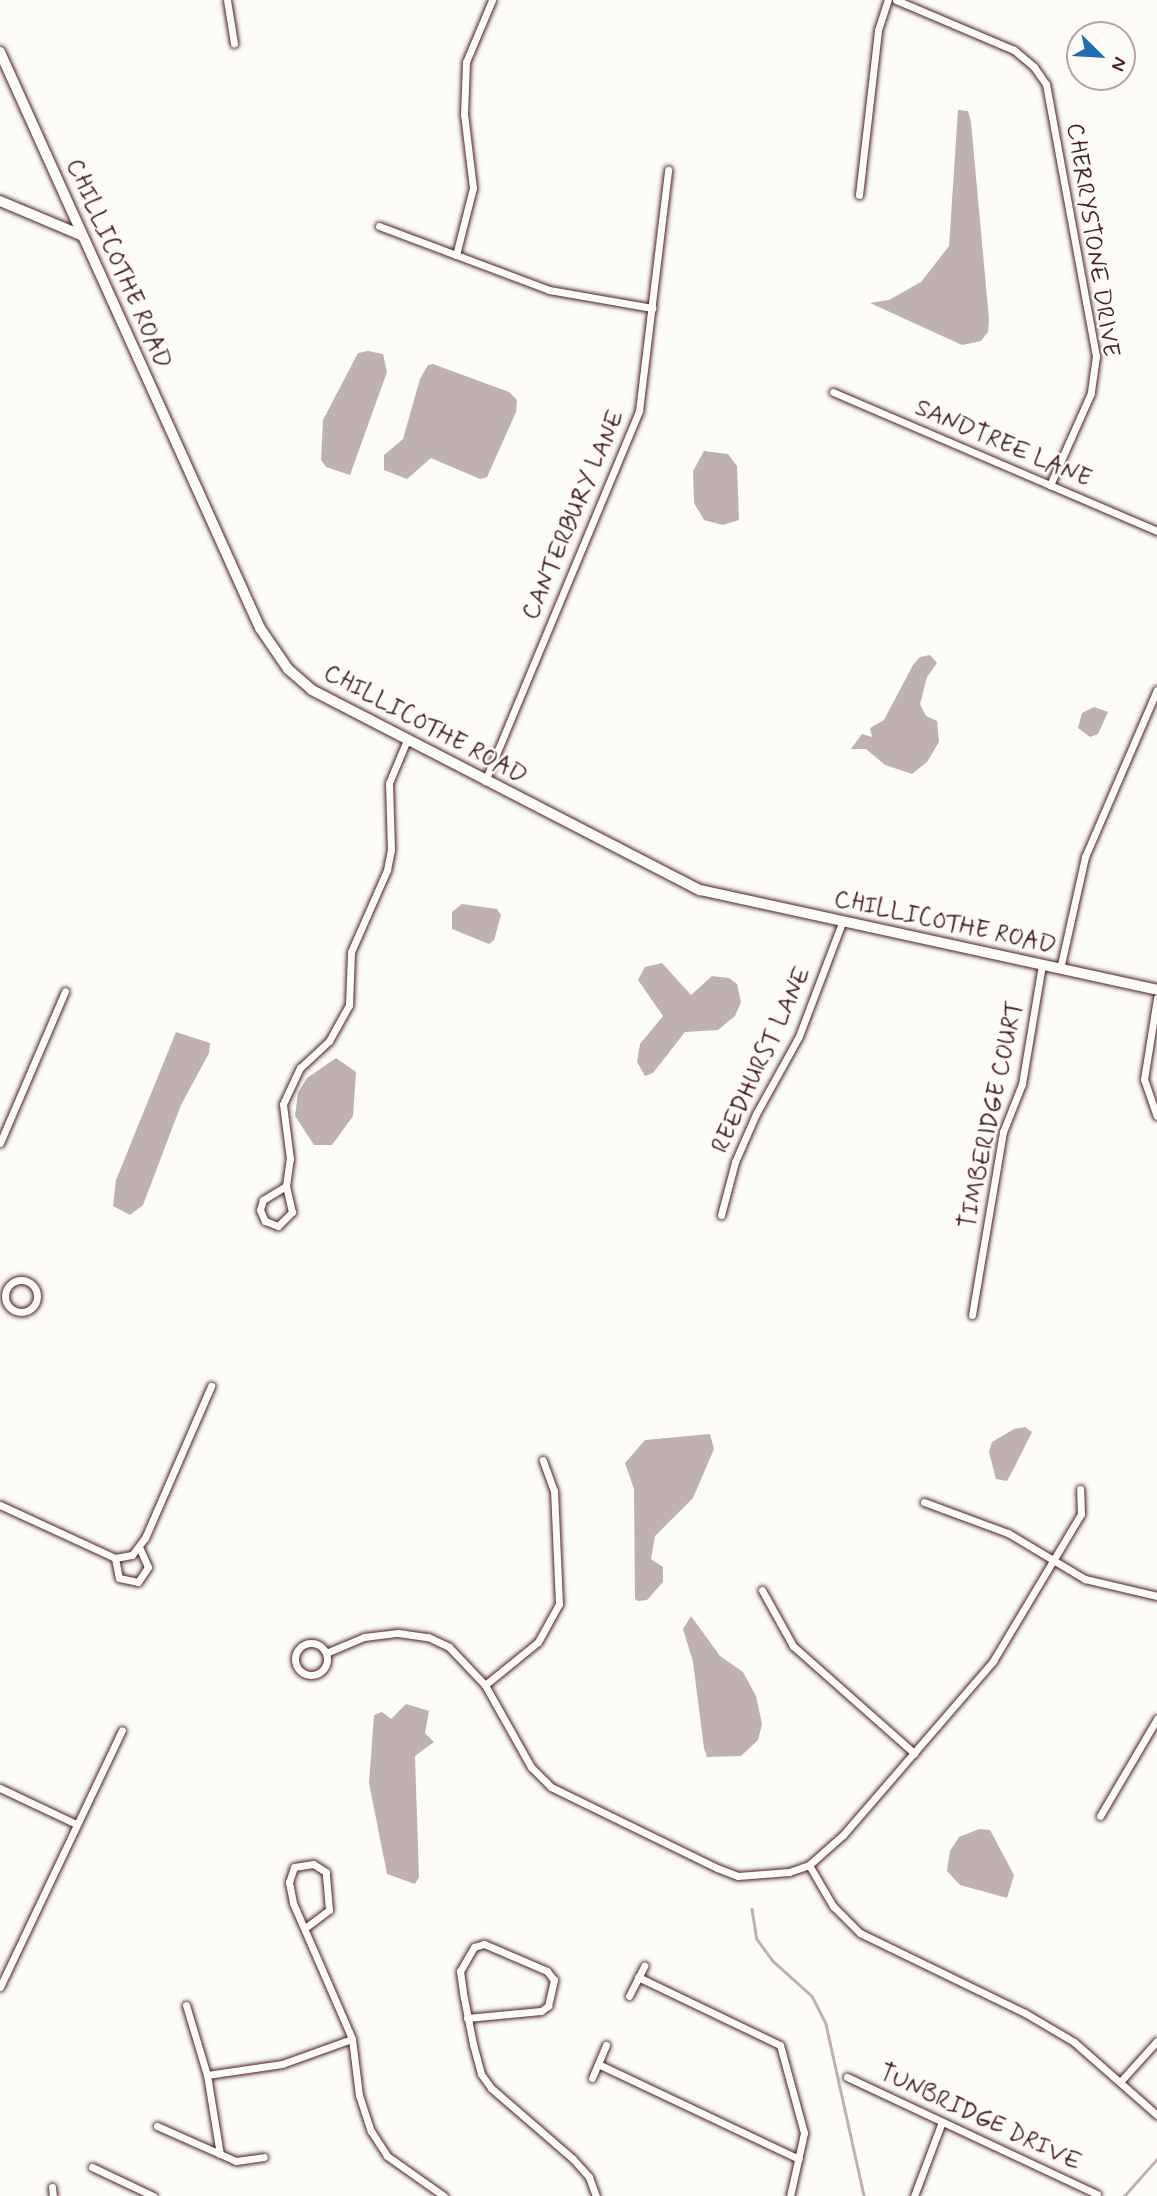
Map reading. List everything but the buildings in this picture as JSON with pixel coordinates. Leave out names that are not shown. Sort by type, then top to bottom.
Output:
[{"type":"street","points":[[228,0],[234,43]]},
{"type":"street","points":[[456,255],[473,188],[464,114],[466,62],[492,0]]},
{"type":"street","points":[[859,195],[878,30],[888,0]]},
{"type":"street","name":"CHERRYSTONE DRIVE","points":[[896,0],[1014,50],[1034,66],[1046,84],[1096,356],[1091,393],[1051,485]]},
{"type":"street","name":"CHILLICOTHE ROAD","points":[[0,52],[260,628],[288,669],[312,690],[700,890],[1157,990]]},
{"type":"street","name":"CANTERBURY LANE","points":[[485,781],[636,421],[668,170]]},
{"type":"street","points":[[0,201],[81,235]]},
{"type":"street","points":[[379,226],[570,296],[652,308]]},
{"type":"street","name":"SANDTREE LANE","points":[[833,392],[1157,531]]},
{"type":"street","points":[[1060,969],[1085,858],[1157,690]]},
{"type":"street","points":[[286,1186],[263,1200],[260,1210],[265,1221],[278,1226],[292,1212],[286,1186],[290,1159],[283,1104],[300,1068],[330,1041],[349,1006],[351,952],[387,870],[391,850],[389,783],[407,740]]},
{"type":"street","name":"REEDHURST LANE","points":[[721,1215],[735,1162],[756,1114],[799,1036],[842,923]]},
{"type":"street","name":"TIMBERIDGE COURT","points":[[972,1315],[1003,1132],[1022,1084],[1042,965]]},
{"type":"street","points":[[0,1143],[65,991]]},
{"type":"street","points":[[1157,998],[1144,1069],[1149,1101],[1157,1116]]},
{"type":"street","points":[[21,1279],[34,1284],[38,1293],[33,1306],[19,1312],[8,1303],[3,1287],[21,1279]]},
{"type":"street","points":[[0,1504],[115,1558],[125,1558],[140,1549],[211,1386]]},
{"type":"street","points":[[485,1685],[538,1642],[559,1604],[554,1491],[543,1460]]},
{"type":"street","points":[[326,1653],[364,1637],[398,1633],[428,1637],[449,1647],[485,1685],[531,1767],[574,1801],[738,1875],[771,1875],[809,1865],[842,1835],[993,1661],[1081,1514],[1080,1489]]},
{"type":"street","points":[[924,1502],[1008,1533],[1085,1579],[1157,1596]]},
{"type":"street","points":[[115,1558],[119,1577],[138,1582],[148,1567],[140,1549]]},
{"type":"street","points":[[762,1590],[793,1646],[914,1754]]},
{"type":"street","points":[[305,1644],[317,1644],[326,1653],[326,1665],[317,1674],[304,1674],[296,1665],[296,1652],[305,1644]]},
{"type":"street","points":[[1100,1816],[1157,1719]]},
{"type":"street","points":[[0,1987],[122,1730]]},
{"type":"street","points":[[0,1788],[76,1824]]},
{"type":"street","points":[[305,1928],[329,1910],[326,1872],[313,1864],[294,1867],[289,1882],[293,1903],[352,2039],[359,2095],[371,2131],[387,2156],[444,2196]]},
{"type":"street","points":[[809,1865],[834,1906],[860,1933],[1025,2013],[1074,2042],[1157,2115]]},
{"type":"street","points":[[467,2018],[541,2011],[548,2006],[554,1980],[547,1971],[484,1944],[474,1947],[460,1971],[467,2018],[481,2074],[491,2088],[555,2140],[589,2177],[596,2196]]},
{"type":"street","points":[[629,1996],[644,1966]]},
{"type":"street","points":[[638,1978],[780,2045],[804,2133],[790,2196]]},
{"type":"street","points":[[186,2005],[207,2075],[220,2154]]},
{"type":"street","points":[[207,2075],[282,2064],[352,2039]]},
{"type":"street","points":[[1120,2081],[1157,2041]]},
{"type":"street","points":[[592,2078],[606,2045]]},
{"type":"street","points":[[598,2064],[799,2160]]},
{"type":"street","name":"TUNBRIDGE DRIVE","points":[[847,2077],[1097,2194]]},
{"type":"street","points":[[914,2196],[942,2122]]},
{"type":"street","points":[[158,2126],[236,2161],[264,2157]]},
{"type":"street","points":[[92,2167],[141,2194],[153,2196]]},
{"type":"shaded area","points":[[958,110],[968,111],[971,122],[989,319],[988,332],[981,341],[962,345],[870,303],[889,300],[921,282],[949,246]]},
{"type":"shaded area","points":[[368,351],[383,354],[387,372],[350,475],[326,467],[321,460],[323,420],[358,353]]},
{"type":"shaded area","points":[[433,364],[509,392],[517,400],[516,412],[487,477],[480,479],[431,458],[407,479],[384,470],[384,455],[403,439],[420,379],[428,365]]},
{"type":"shaded area","points":[[704,451],[728,454],[737,466],[739,520],[723,525],[704,520],[694,503],[693,471]]},
{"type":"shaded area","points":[[930,655],[937,663],[927,677],[920,704],[926,716],[937,721],[939,742],[927,762],[912,774],[885,765],[866,749],[851,749],[862,734],[872,737],[870,728],[884,720],[913,665],[920,657]]},
{"type":"shaded area","points":[[1094,707],[1108,712],[1098,734],[1090,737],[1078,728],[1082,713]]},
{"type":"shaded area","points":[[462,904],[497,909],[501,915],[494,940],[489,944],[452,929],[452,912]]},
{"type":"shaded area","points":[[662,963],[691,995],[712,976],[729,978],[737,984],[741,1002],[735,1016],[718,1030],[685,1032],[653,1073],[645,1076],[637,1062],[640,1044],[663,1016],[638,980],[645,967]]},
{"type":"shaded area","points":[[176,1032],[210,1043],[209,1053],[181,1105],[143,1205],[130,1215],[113,1206],[116,1180]]},
{"type":"shaded area","points":[[336,1058],[356,1072],[353,1116],[332,1145],[314,1145],[295,1116],[298,1093],[307,1078]]},
{"type":"shaded area","points":[[1025,1427],[1032,1432],[1007,1481],[996,1479],[989,1452],[992,1442],[1014,1429]]},
{"type":"shaded area","points":[[710,1434],[714,1449],[693,1498],[655,1536],[651,1559],[663,1567],[663,1582],[647,1600],[638,1601],[635,1599],[634,1489],[625,1463],[645,1440]]},
{"type":"shaded area","points":[[691,1616],[720,1656],[743,1672],[756,1696],[762,1724],[758,1740],[741,1756],[707,1757],[693,1662],[683,1629]]},
{"type":"shaded area","points":[[406,1704],[429,1711],[425,1733],[434,1742],[415,1756],[419,1877],[415,1884],[387,1874],[369,1783],[374,1715],[382,1712],[391,1719]]},
{"type":"shaded area","points":[[979,1829],[990,1830],[1014,1875],[1007,1898],[960,1885],[947,1871],[950,1851],[959,1837]]},
{"type":"waterway","points":[[752,1909],[757,1939],[773,1961],[812,1996],[826,2024],[864,2196]]},
{"type":"waterway","points":[[1124,2196],[1157,2159]]}]
